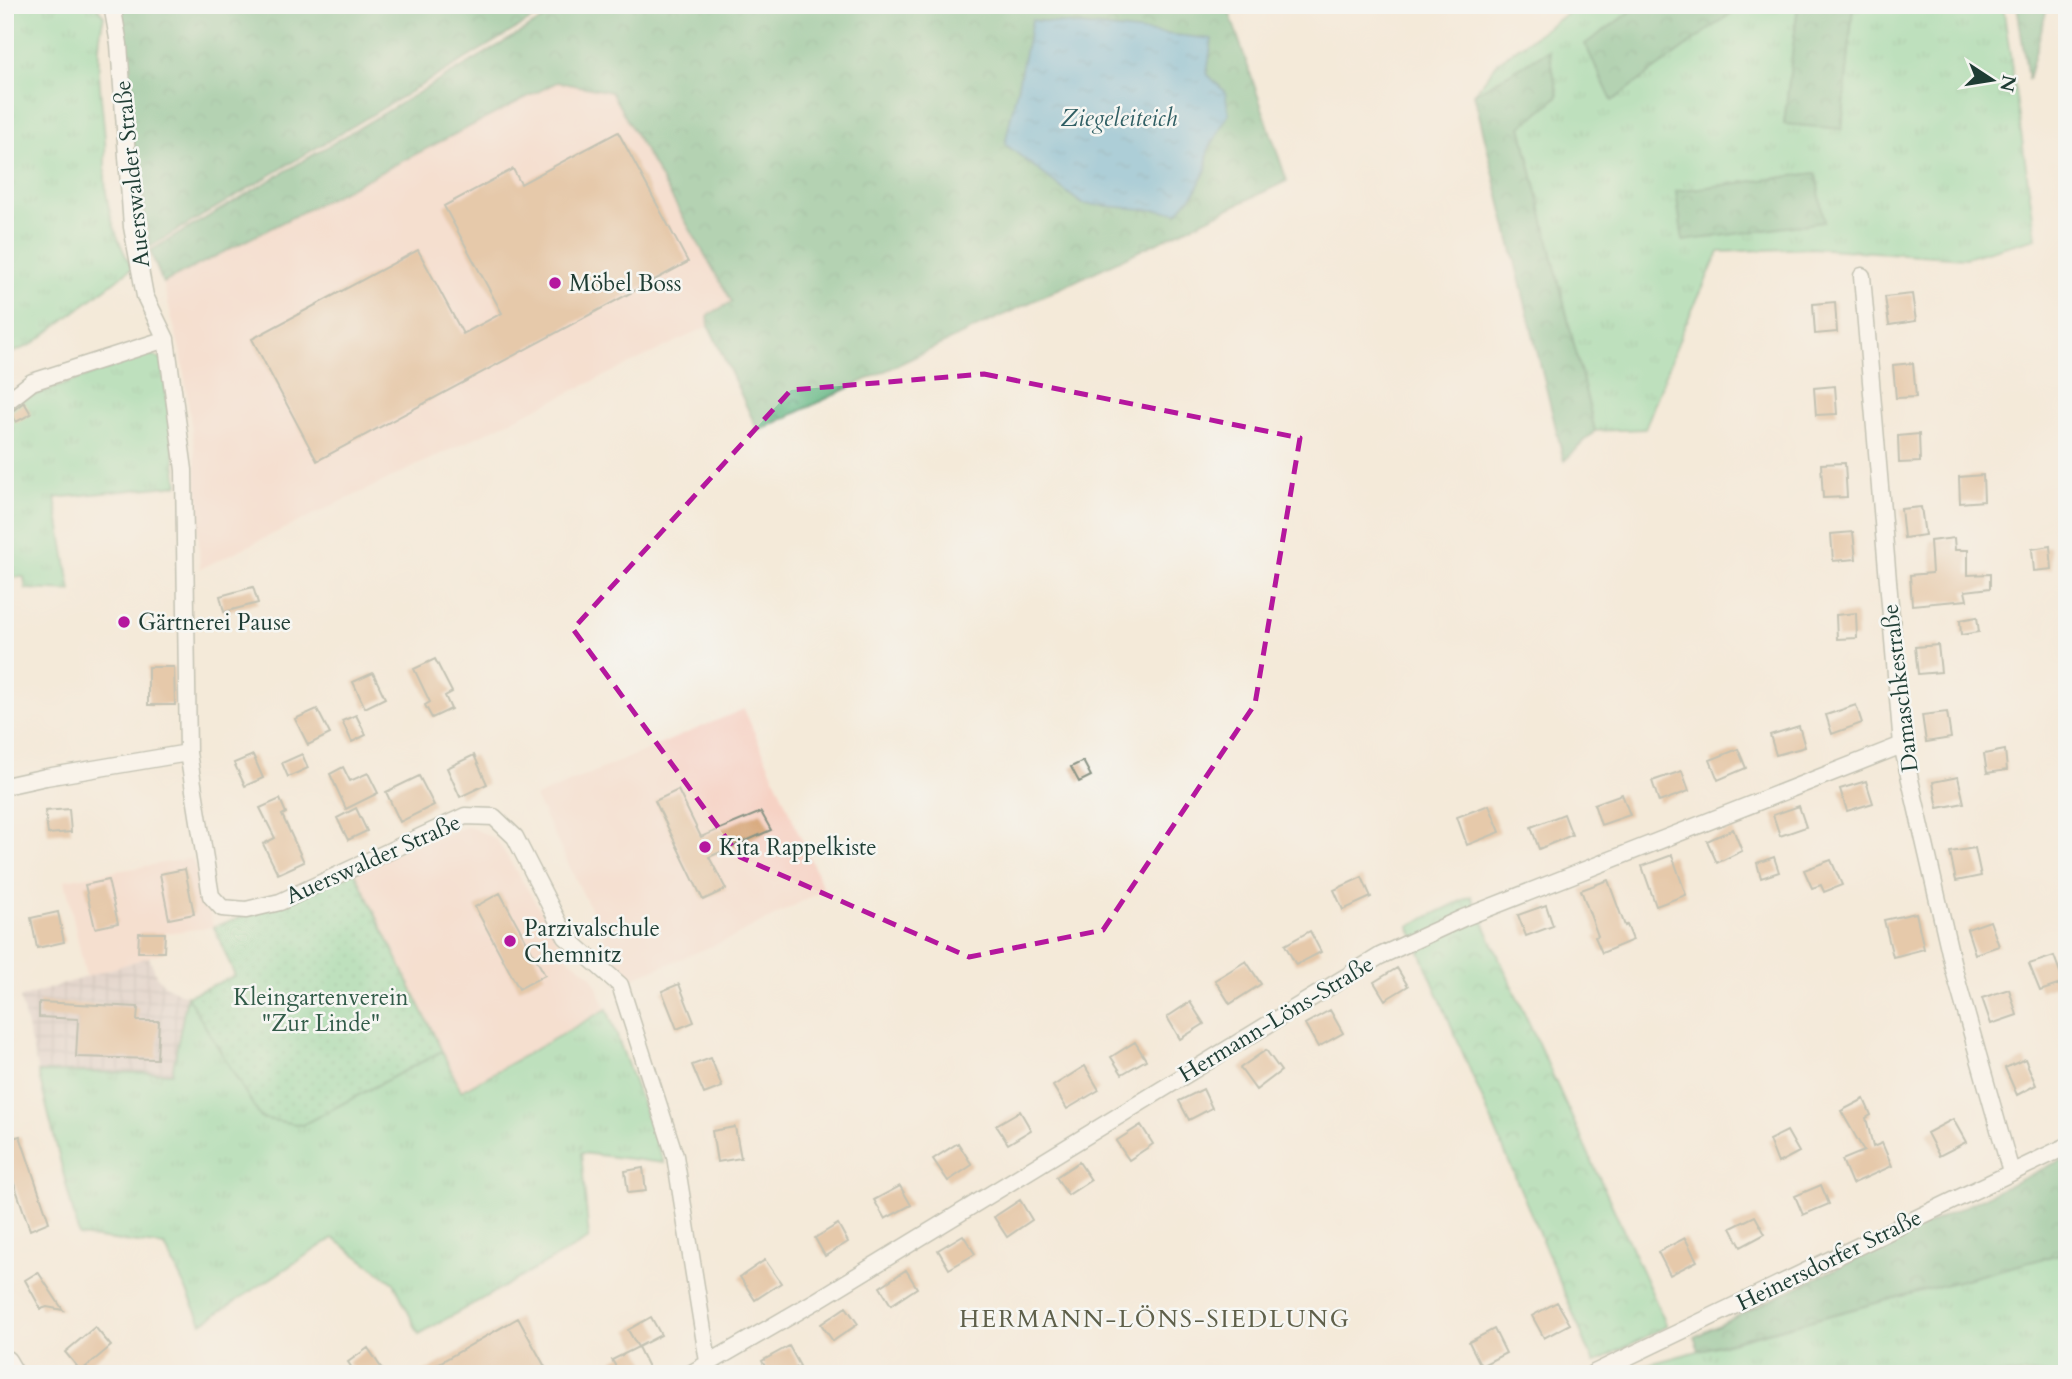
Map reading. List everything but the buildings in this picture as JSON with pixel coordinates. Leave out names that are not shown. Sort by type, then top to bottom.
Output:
[{"type":"main road","points":[[5,1362],[12,1374]]},
{"type":"street","name":"Auerswalder Straße","points":[[112,5],[119,44],[132,227],[145,296],[166,338],[184,470],[188,753],[211,896],[222,908],[246,909],[280,902],[465,816],[494,817],[515,837],[566,937],[620,985],[675,1156],[710,1369]]},
{"type":"street","name":"Damaschkestraße","points":[[1862,276],[1902,745],[1954,970],[2011,1172]]},
{"type":"street","points":[[5,402],[32,383],[166,338]]},
{"type":"street","name":"Hermann-Löns-Straße","points":[[690,1374],[710,1369],[816,1301],[1380,956],[1464,918],[1902,745]]},
{"type":"street","points":[[5,786],[188,753]]},
{"type":"street","name":"Heinersdorfer Straße","points":[[1592,1374],[2067,1146]]},
{"type":"highlighted area","points":[[984,374],[1300,438],[1255,704],[1103,930],[969,957],[740,857],[573,629],[791,390]]},
{"type":"shaded area","points":[[557,82],[611,92],[732,303],[708,315],[709,326],[200,569],[195,452],[182,358],[163,283]]},
{"type":"shaded area","points":[[744,709],[824,890],[732,938],[626,981],[535,797]]},
{"type":"shaded area","points":[[468,826],[496,839],[566,956],[592,976],[607,1009],[461,1092],[353,868]]},
{"type":"shaded area","points":[[192,858],[214,927],[165,933],[164,952],[86,977],[65,880]]},
{"type":"shaded area","points":[[149,957],[157,977],[166,986],[187,996],[173,1073],[38,1072],[20,998]]},
{"type":"green space","points":[[5,5],[96,5],[104,16],[99,62],[106,191],[114,226],[132,268],[33,344],[5,356]]},
{"type":"green space","points":[[111,5],[556,5],[150,247]]},
{"type":"green space","points":[[567,5],[1227,5],[1287,181],[758,431],[709,326],[708,315],[732,302],[611,92],[557,82],[163,283],[150,251]],"holes":[[[1211,39],[1207,74],[1229,113],[1208,151],[1206,170],[1195,192],[1178,212]]]},
{"type":"green space","points":[[1579,5],[1640,5],[1586,44],[1733,11],[1729,5],[1798,5],[1784,124],[1842,128],[1853,5],[2003,5],[2036,238],[1965,258],[1811,248],[1719,252],[1682,332],[1645,429],[1595,431],[1521,127],[1558,96],[1549,50],[1474,94],[1499,61]],"holes":[[[1816,173],[1684,241],[1676,191]]]},
{"type":"green space","points":[[1640,5],[1729,5],[1734,11],[1612,101],[1585,44]]},
{"type":"green space","points":[[1798,5],[1853,5],[1842,129],[1784,124]]},
{"type":"green space","points":[[2017,5],[2048,5],[2028,80]]},
{"type":"green space","points":[[1549,50],[1558,96],[1521,127],[1595,431],[1564,461],[1474,94]]},
{"type":"green space","points":[[1816,173],[1824,222],[1683,241],[1676,191]]},
{"type":"green space","points":[[149,354],[162,359],[178,485],[55,498],[71,591],[26,589],[24,577],[5,577],[5,410],[23,399]]},
{"type":"green space","name":"Kleingartenverein \"Zur Linde\"","points":[[353,868],[442,1051],[302,1125],[261,1118],[187,996],[235,976],[214,927],[280,902]]},
{"type":"green space","points":[[1471,896],[1667,1326],[1594,1363],[1409,926]]},
{"type":"green space","points":[[187,996],[261,1118],[302,1125],[442,1051],[461,1091],[607,1009],[664,1163],[581,1153],[589,1239],[419,1334],[394,1283],[333,1238],[202,1323],[165,1246],[79,1236],[38,1072],[172,1073]]},
{"type":"green space","points":[[2067,1157],[2067,1252],[1699,1350],[1694,1337]]},
{"type":"green space","points":[[2067,1252],[2067,1374],[1641,1374],[1638,1367]]},
{"type":"water","name":"Ziegeleiteich","points":[[1032,20],[1212,39],[1207,74],[1225,92],[1229,113],[1208,151],[1206,170],[1195,192],[1178,212],[1082,204],[1005,144]]},
{"type":"place","name":"Möbel Boss","points":[[555,283]]},
{"type":"place","name":"Gärtnerei Pause","points":[[124,622]]},
{"type":"place","name":"Kita Rappelkiste","points":[[705,847]]},
{"type":"place","name":"Parzivalschule Chemnitz","points":[[510,941]]},
{"type":"district","name":"HERMANN-LÖNS-SIEDLUNG","points":[[1155,1319]]}]
